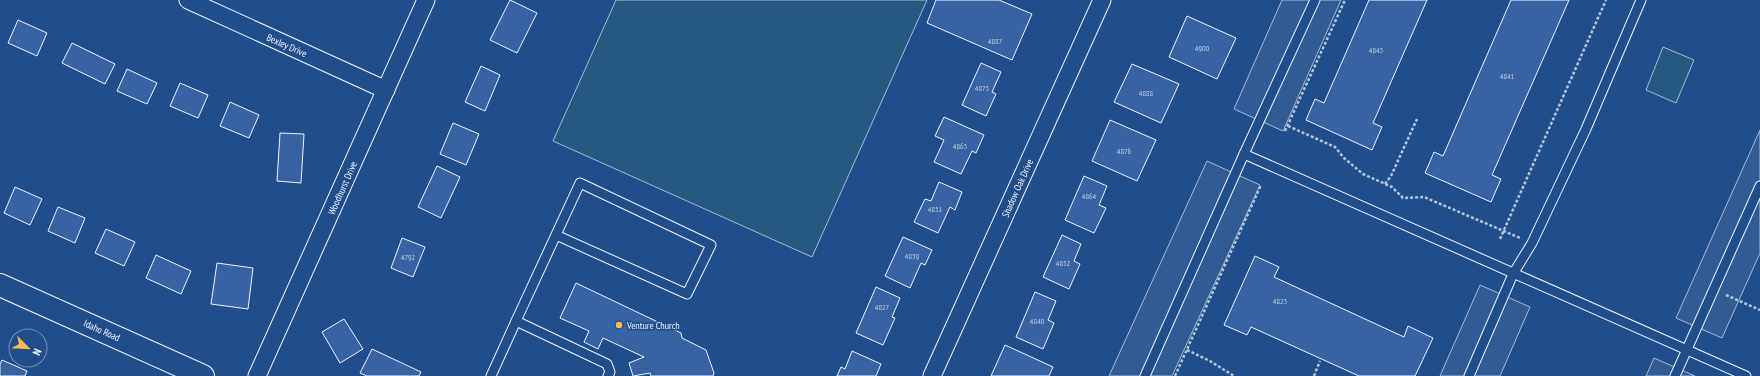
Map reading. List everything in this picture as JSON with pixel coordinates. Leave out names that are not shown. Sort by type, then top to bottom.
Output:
[{"type":"street","name":"Bexley Drive","points":[[188,0],[386,90]]},
{"type":"street","name":"Woodhurst Drive","points":[[257,376],[426,0]]},
{"type":"street","name":"Shadow Oak Drive","points":[[932,376],[1102,0]]},
{"type":"street","name":"Idaho Road","points":[[0,285],[203,376]]},
{"type":"lane","points":[[1145,376],[1244,154],[1315,0]]},
{"type":"lane","points":[[1469,376],[1514,274],[1532,243],[1586,129],[1641,0]]},
{"type":"lane","points":[[1244,154],[1746,376]]},
{"type":"lane","points":[[491,376],[516,321],[580,183],[711,245],[687,294],[556,235]]},
{"type":"lane","points":[[1675,376],[1760,186]]},
{"type":"lane","points":[[516,321],[607,364],[610,372],[608,376]]},
{"type":"path","points":[[1285,132],[1345,0]]},
{"type":"path","points":[[1500,239],[1606,0]]},
{"type":"path","points":[[1385,184],[1391,176],[1417,119]]},
{"type":"path","points":[[1288,126],[1335,147],[1344,158],[1363,174],[1385,184],[1403,198],[1424,197],[1532,243]]},
{"type":"path","points":[[1175,376],[1261,185]]},
{"type":"path","points":[[1713,289],[1760,310]]},
{"type":"path","points":[[1187,350],[1210,361],[1234,376]]},
{"type":"path","points":[[1314,376],[1320,361]]},
{"type":"shaded area","points":[[616,0],[927,0],[812,257],[553,141]]},
{"type":"shaded area","points":[[1282,0],[1341,0],[1283,131],[1234,109]]},
{"type":"shaded area","points":[[1663,47],[1694,60],[1676,103],[1646,90]]},
{"type":"shaded area","points":[[1760,130],[1760,253],[1722,338],[1676,318]]},
{"type":"shaded area","points":[[1207,161],[1260,185],[1172,376],[1109,376]]},
{"type":"shaded area","points":[[1480,285],[1530,307],[1500,376],[1440,376]]},
{"type":"shaded area","points":[[1654,358],[1695,376],[1646,376]]},
{"type":"building","points":[[510,0],[537,13],[517,53],[490,40]]},
{"type":"building","points":[[936,0],[999,0],[1032,14],[1012,60],[927,23]]},
{"type":"building","points":[[1369,0],[1427,0],[1373,123],[1382,127],[1372,150],[1306,120],[1315,99],[1324,103]]},
{"type":"building","points":[[1511,0],[1569,0],[1492,175],[1501,179],[1491,202],[1425,173],[1434,152],[1443,156]]},
{"type":"building","points":[[1187,16],[1236,38],[1217,79],[1169,57]]},
{"type":"building","points":[[18,20],[47,33],[37,56],[8,43]]},
{"type":"building","points":[[72,43],[115,64],[105,84],[62,63]]},
{"type":"building","points":[[981,63],[1001,72],[992,92],[996,94],[986,116],[962,105]]},
{"type":"building","points":[[1132,64],[1179,84],[1161,123],[1114,102]]},
{"type":"building","points":[[481,66],[500,75],[485,111],[465,102]]},
{"type":"building","points":[[127,69],[157,83],[147,104],[117,91]]},
{"type":"building","points":[[180,83],[208,95],[198,118],[170,106]]},
{"type":"building","points":[[230,102],[259,115],[249,138],[220,126]]},
{"type":"building","points":[[944,117],[984,135],[976,153],[972,151],[961,174],[934,162],[944,140],[935,136]]},
{"type":"building","points":[[1110,120],[1156,140],[1137,181],[1092,161]]},
{"type":"building","points":[[453,123],[479,134],[466,165],[440,154]]},
{"type":"building","points":[[280,133],[304,134],[301,183],[277,181]]},
{"type":"building","points":[[437,166],[460,177],[441,218],[418,207]]},
{"type":"building","points":[[1084,176],[1107,186],[1099,205],[1106,208],[1094,233],[1065,220]]},
{"type":"building","points":[[939,182],[962,192],[955,210],[950,207],[938,233],[914,222],[925,199],[931,201]]},
{"type":"building","points":[[15,187],[42,199],[30,225],[4,213]]},
{"type":"building","points":[[58,207],[85,218],[75,243],[48,231]]},
{"type":"building","points":[[106,229],[135,242],[124,266],[95,253]]},
{"type":"building","points":[[1062,235],[1081,244],[1074,261],[1080,264],[1069,289],[1043,277]]},
{"type":"building","points":[[903,237],[932,250],[925,265],[921,263],[910,288],[885,276]]},
{"type":"building","points":[[402,238],[425,247],[413,277],[391,268]]},
{"type":"building","points":[[156,255],[191,271],[181,294],[146,278]]},
{"type":"building","points":[[1255,256],[1279,267],[1274,277],[1404,337],[1408,326],[1433,338],[1415,376],[1359,376],[1251,327],[1247,335],[1224,325]]},
{"type":"building","points":[[217,263],[253,268],[248,309],[211,304]]},
{"type":"building","name":"Venture Church","points":[[576,283],[681,333],[682,338],[706,350],[714,373],[713,376],[651,376],[650,373],[633,376],[629,363],[644,357],[603,338],[598,349],[584,342],[589,331],[560,318]]},
{"type":"building","points":[[876,287],[900,298],[892,317],[895,318],[883,345],[856,333]]},
{"type":"building","points":[[1035,292],[1056,301],[1048,320],[1054,323],[1043,349],[1016,337]]},
{"type":"building","points":[[344,319],[363,349],[340,363],[322,332]]},
{"type":"building","points":[[1005,345],[1053,367],[1049,376],[991,376]]},
{"type":"building","points":[[372,349],[421,372],[419,376],[367,376],[360,373]]},
{"type":"building","points":[[852,351],[881,364],[876,376],[837,376],[841,367],[845,369]]},
{"type":"building","points":[[2,360],[8,363],[8,368],[20,368],[27,371],[25,376],[0,376],[0,364]]},
{"type":"place","name":"Venture Church","points":[[619,325]]}]
